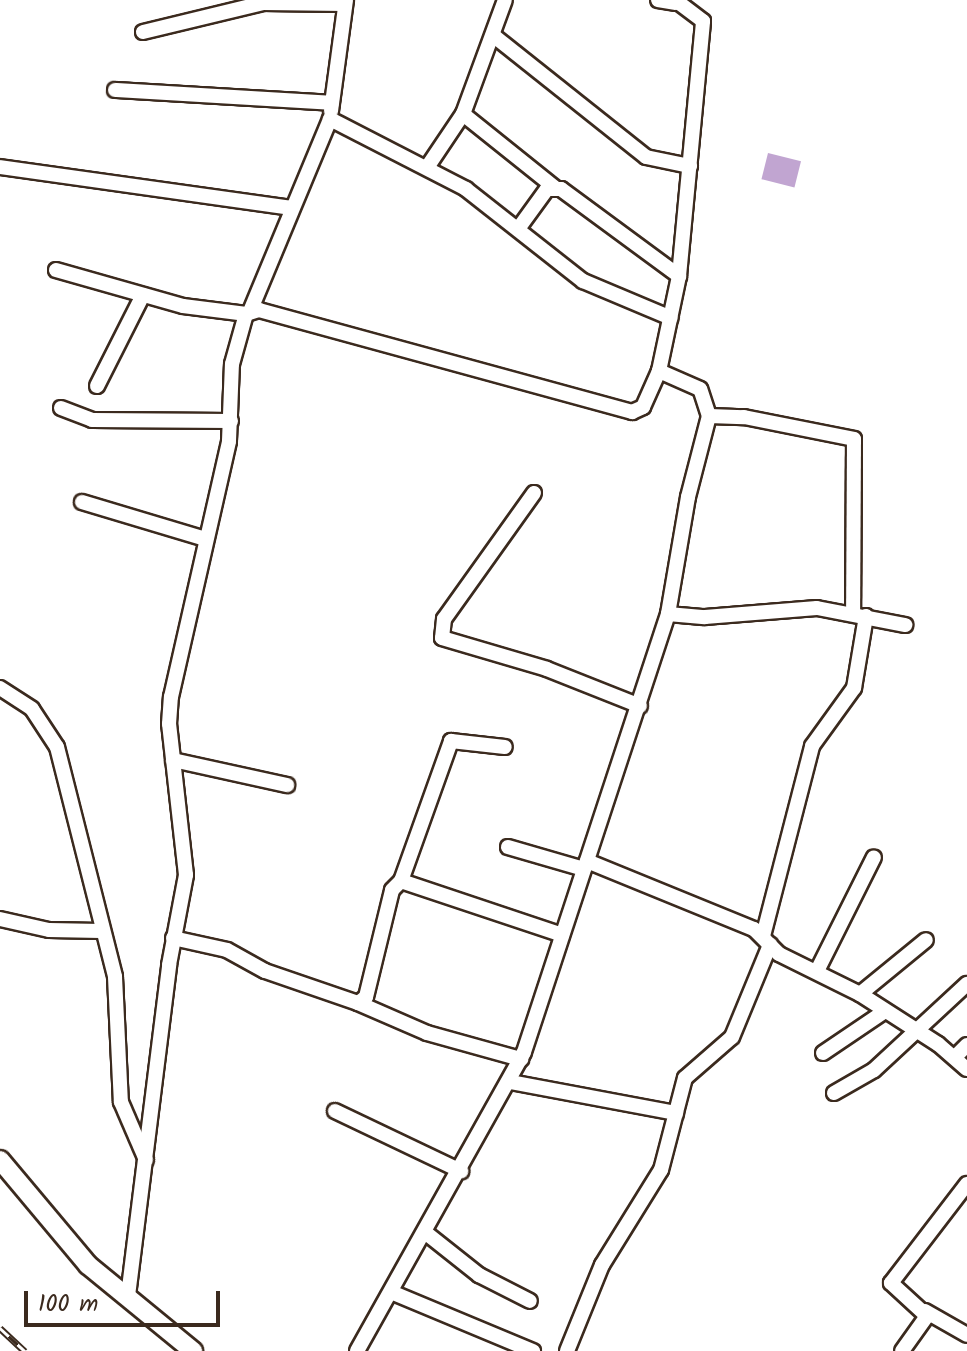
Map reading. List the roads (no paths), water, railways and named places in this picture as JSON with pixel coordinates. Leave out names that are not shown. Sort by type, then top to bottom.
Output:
[{"type":"main road","points":[[0,1160],[88,1265],[193,1351]]},
{"type":"street","points":[[428,166],[463,114],[505,0]]},
{"type":"street","points":[[56,270],[143,295],[249,312],[510,375],[632,412],[643,407],[659,371],[679,276],[703,21],[699,13],[675,1],[658,0]]},
{"type":"street","points":[[128,1296],[173,938],[182,906],[186,844],[173,760],[171,697],[231,421],[232,364],[290,208],[330,119],[346,2],[263,3],[143,32]]},
{"type":"street","points":[[494,36],[646,157],[690,166]]},
{"type":"street","points":[[115,90],[332,103]]},
{"type":"street","points":[[463,114],[554,187],[679,276]]},
{"type":"street","points":[[330,119],[428,166],[518,229],[583,281],[671,318]]},
{"type":"street","points":[[0,167],[290,208]]},
{"type":"street","points":[[518,229],[547,189],[554,187]]},
{"type":"street","points":[[97,386],[143,295]]},
{"type":"street","points":[[357,1351],[461,1171],[521,1059],[640,706],[668,614],[688,497],[709,416],[700,389],[659,371]]},
{"type":"street","points":[[61,408],[92,420],[231,421]]},
{"type":"street","points":[[567,1351],[602,1265],[661,1170],[685,1078],[732,1037],[767,941],[812,746],[854,688],[860,615],[854,439],[744,417],[709,416]]},
{"type":"street","points":[[534,493],[444,619],[442,638],[547,669],[640,706]]},
{"type":"street","points":[[82,502],[205,539]]},
{"type":"street","points":[[668,614],[705,617],[781,608],[860,615],[905,625]]},
{"type":"street","points":[[0,688],[22,700],[53,736],[92,872],[101,931],[117,992],[121,1102],[146,1160]]},
{"type":"street","points":[[358,1003],[366,997],[392,890],[401,881],[451,741],[505,747]]},
{"type":"street","points":[[173,760],[287,785]]},
{"type":"street","points":[[508,847],[585,865],[767,941],[860,994],[955,1057],[967,1069]]},
{"type":"street","points":[[817,971],[874,857]]},
{"type":"street","points":[[401,881],[562,935]]},
{"type":"street","points":[[0,919],[49,930],[101,931]]},
{"type":"street","points":[[173,938],[227,950],[265,971],[358,1003],[427,1033],[521,1059]]},
{"type":"street","points":[[860,994],[926,940]]},
{"type":"street","points":[[834,1093],[874,1070],[967,984]]},
{"type":"street","points":[[823,1053],[885,1011]]},
{"type":"street","points":[[955,1057],[967,1045]]},
{"type":"street","points":[[510,1082],[676,1113]]},
{"type":"street","points":[[335,1111],[461,1171]]},
{"type":"street","points":[[967,1184],[891,1283],[925,1311],[967,1335]]},
{"type":"street","points":[[426,1233],[498,1287],[530,1301]]},
{"type":"street","points":[[391,1292],[533,1351]]},
{"type":"street","points":[[902,1351],[925,1322],[925,1311]]},
{"type":"railway","points":[[0,1328],[25,1351]]}]
